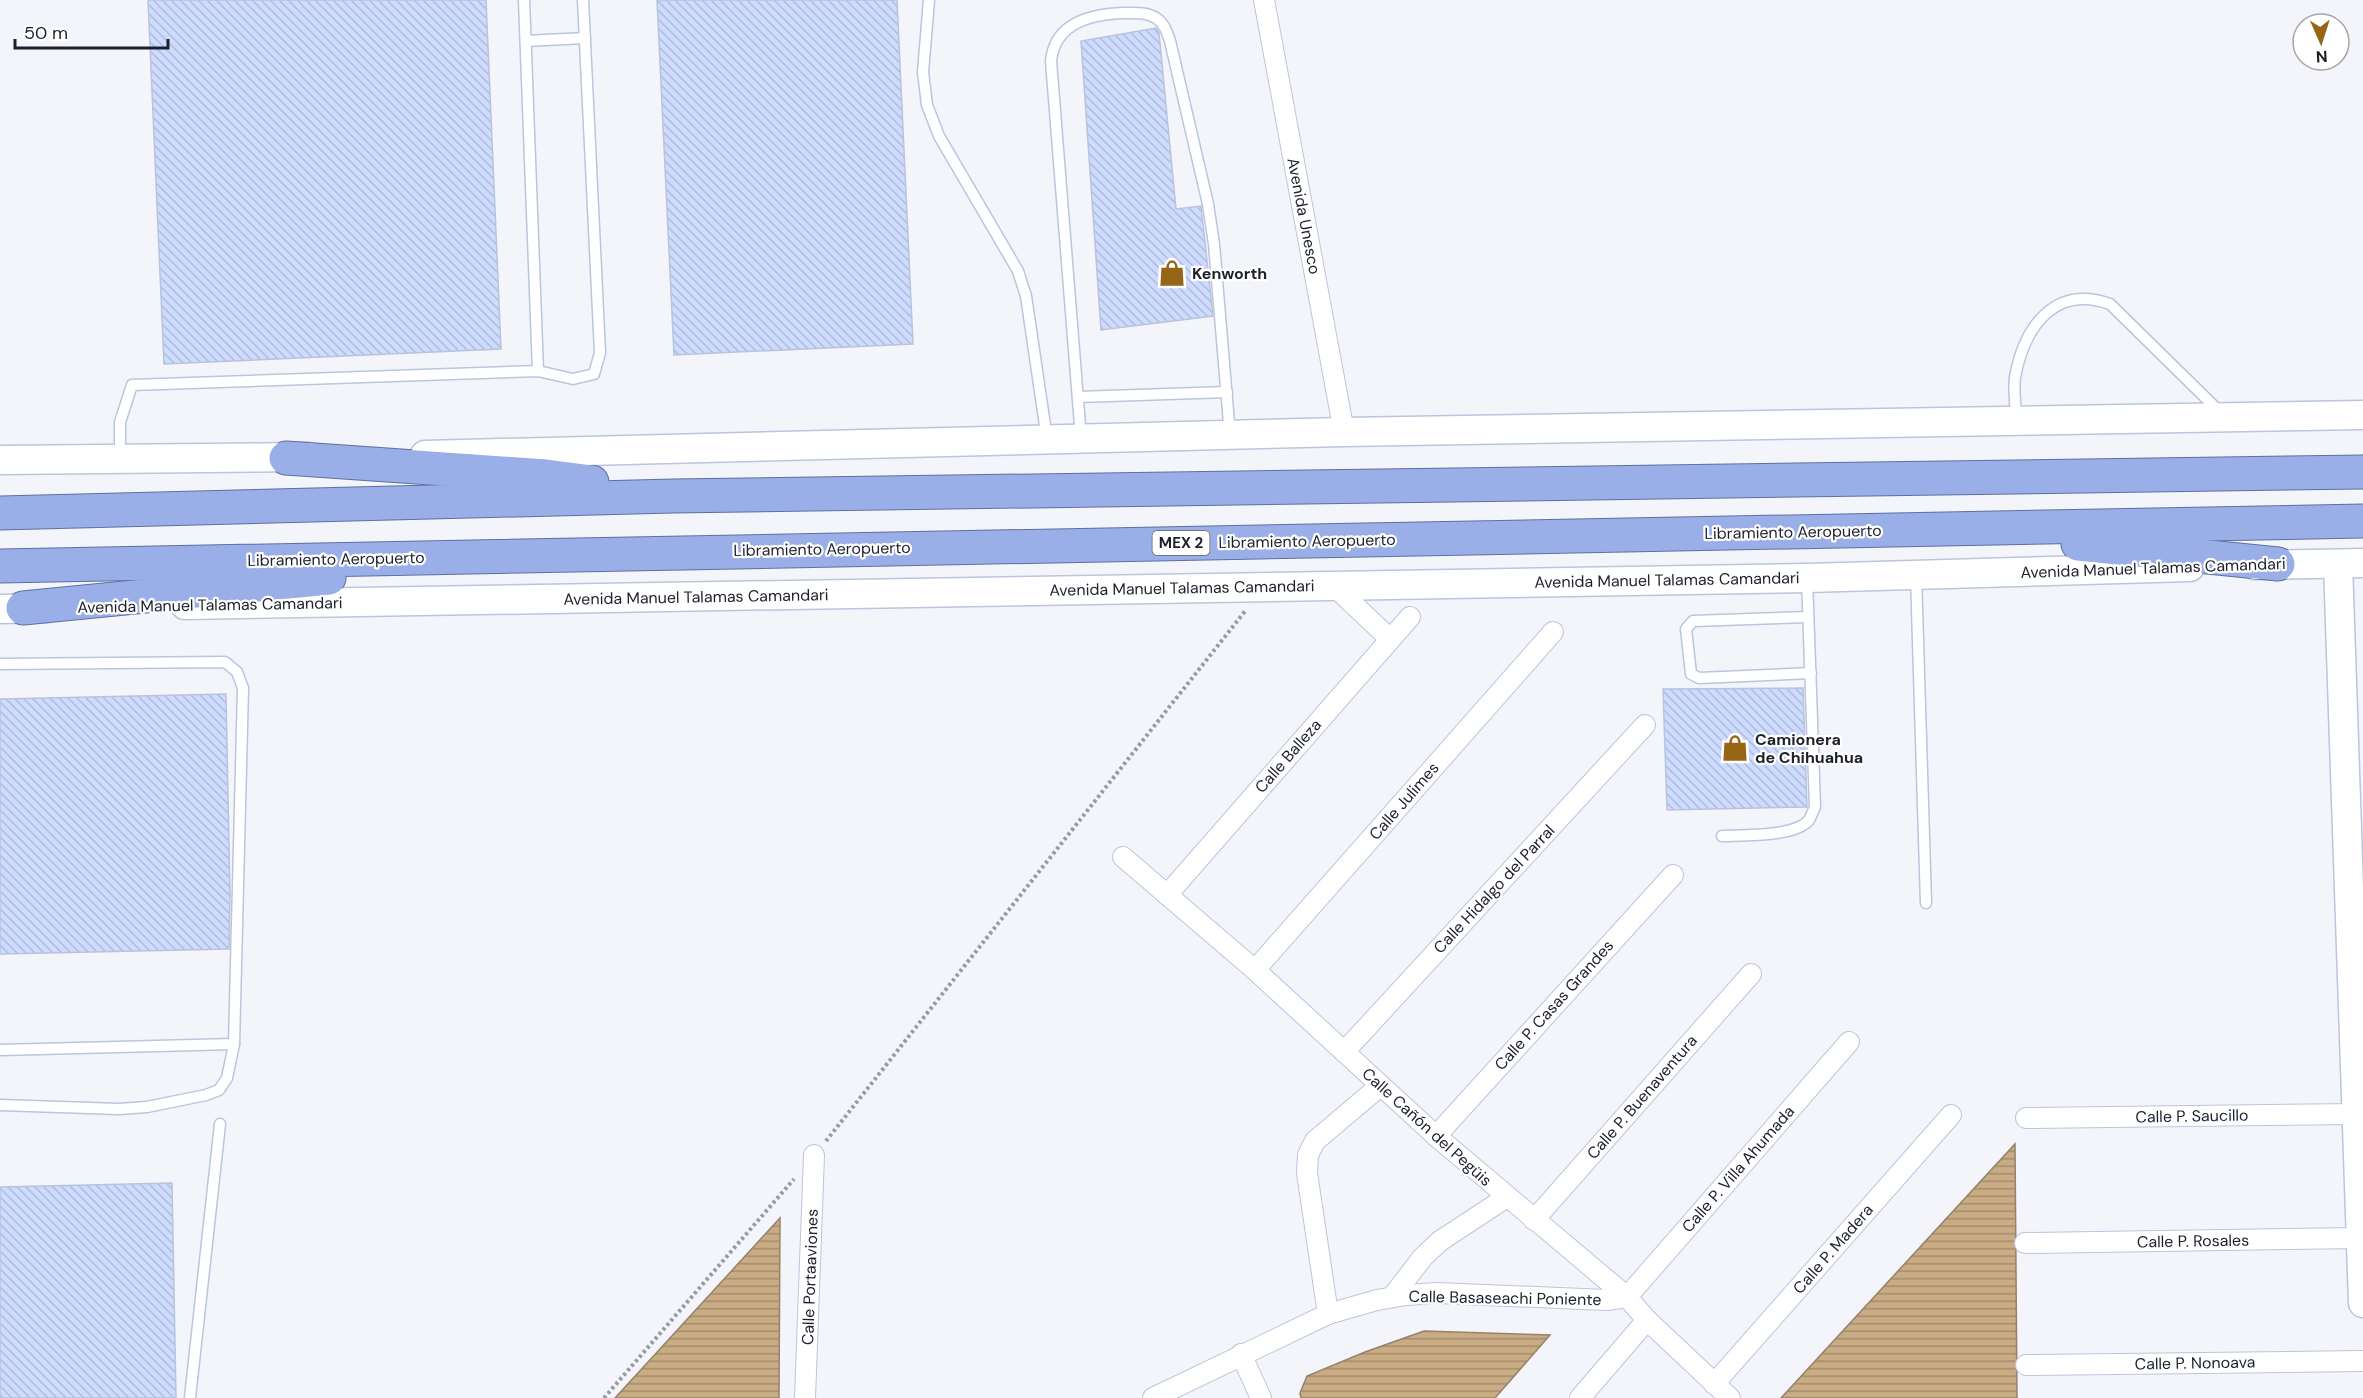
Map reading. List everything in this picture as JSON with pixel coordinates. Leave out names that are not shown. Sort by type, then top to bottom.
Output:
[{"type":"highway","points":[[286,458],[546,476],[612,484],[673,496]]},
{"type":"highway","points":[[0,513],[673,496],[2363,472]]},
{"type":"highway","name":"Libramiento Aeropuerto","points":[[0,566],[2363,521]]},
{"type":"highway","points":[[1933,529],[2278,564]]},
{"type":"highway","points":[[12,609],[383,573],[504,555]]},
{"type":"main road","points":[[0,460],[286,458],[1344,432],[2363,415]]},
{"type":"main road","name":"Avenida Manuel Talamas Camandari","points":[[12,609],[1807,578],[2278,564],[2350,564]]},
{"type":"main road","points":[[2350,564],[2363,1304]]},
{"type":"street","name":"Avenida Unesco","points":[[1264,0],[1344,432]]},
{"type":"street","points":[[1334,586],[1390,639]]},
{"type":"street","name":"Calle Balleza","points":[[1167,895],[1410,617]]},
{"type":"street","name":"Calle Julimes","points":[[1254,970],[1553,632]]},
{"type":"street","name":"Calle Hidalgo del Parral","points":[[1344,1053],[1645,725]]},
{"type":"street","name":"Calle Cañón del Pegüis","points":[[1123,857],[1254,970],[1436,1136],[1627,1297],[1647,1320],[1730,1398]]},
{"type":"street","name":"Calle P. Casas Grandes","points":[[1436,1136],[1673,875]]},
{"type":"street","name":"Calle P. Buenaventura","points":[[1534,1220],[1751,974]]},
{"type":"street","name":"Calle P. Villa Ahumada","points":[[1627,1297],[1849,1042]]},
{"type":"street","points":[[1328,1314],[1307,1173],[1308,1155],[1315,1141],[1380,1086]]},
{"type":"street","name":"Calle P. Saucillo","points":[[2026,1118],[2358,1114]]},
{"type":"street","name":"Calle P. Madera","points":[[1714,1384],[1951,1115]]},
{"type":"street","name":"Calle Portaaviones","points":[[805,1398],[814,1155]]},
{"type":"street","points":[[1392,1297],[1423,1257],[1440,1241],[1507,1197]]},
{"type":"street","name":"Calle P. Rosales","points":[[2025,1243],[2361,1239]]},
{"type":"street","name":"Calle Basaseachi Poniente","points":[[1153,1398],[1328,1314],[1392,1297],[1437,1293],[1607,1300],[1627,1297]]},
{"type":"street","points":[[1580,1398],[1647,1320]]},
{"type":"street","points":[[1241,1354],[1262,1398]]},
{"type":"street","name":"Calle P. Nonoava","points":[[2026,1365],[2363,1361]]},
{"type":"lane","points":[[524,0],[538,371]]},
{"type":"lane","points":[[120,459],[120,422],[132,386],[538,371],[573,379],[594,374],[600,353],[583,0]]},
{"type":"lane","points":[[929,0],[923,72],[927,105],[939,136],[1018,271],[1026,296],[1047,440]]},
{"type":"lane","points":[[1081,438],[1052,51],[1061,35],[1083,19],[1108,14],[1144,13],[1156,18],[1164,25],[1170,41],[1208,204],[1230,435]]},
{"type":"lane","points":[[526,41],[585,38]]},
{"type":"lane","points":[[2016,421],[2015,378],[2023,348],[2037,321],[2052,307],[2079,299],[2096,299],[2110,304],[2225,418]]},
{"type":"lane","points":[[1078,397],[1227,392]]},
{"type":"lane","points":[[1916,575],[1926,903]]},
{"type":"lane","points":[[1722,836],[1784,832],[1800,827],[1809,819],[1815,807],[1807,578]]},
{"type":"lane","points":[[1808,617],[1692,621],[1686,629],[1687,650],[1691,674],[1699,678],[1811,673]]},
{"type":"lane","points":[[0,664],[225,662],[237,672],[243,688],[234,1044],[227,1078],[219,1090],[206,1095],[147,1107],[119,1109],[0,1105]]},
{"type":"lane","points":[[0,1050],[234,1044]]},
{"type":"lane","points":[[190,1398],[220,1124]]},
{"type":"path","points":[[604,1398],[814,1155],[1264,586]]},
{"type":"shaded area","points":[[2015,1144],[2017,1398],[1781,1398]]},
{"type":"shaded area","points":[[780,1218],[779,1398],[615,1398]]},
{"type":"shaded area","points":[[1424,1331],[1550,1335],[1495,1398],[1301,1398],[1300,1393],[1307,1376]]},
{"type":"building","points":[[148,0],[486,0],[501,349],[164,364]]},
{"type":"building","points":[[657,0],[897,0],[913,344],[674,355]]},
{"type":"building","points":[[1156,28],[1159,33],[1176,209],[1201,206],[1213,316],[1101,330],[1081,41]]},
{"type":"building","name":"Camionera de Chihuahua","points":[[1803,688],[1807,807],[1667,810],[1663,689]]},
{"type":"building","points":[[226,694],[229,949],[0,954],[0,699]]},
{"type":"building","points":[[172,1183],[176,1398],[0,1398],[0,1187]]},
{"type":"place","name":"Kenworth","points":[[1172,273]]},
{"type":"place","name":"Camionera de Chihuahua","points":[[1735,748]]}]
